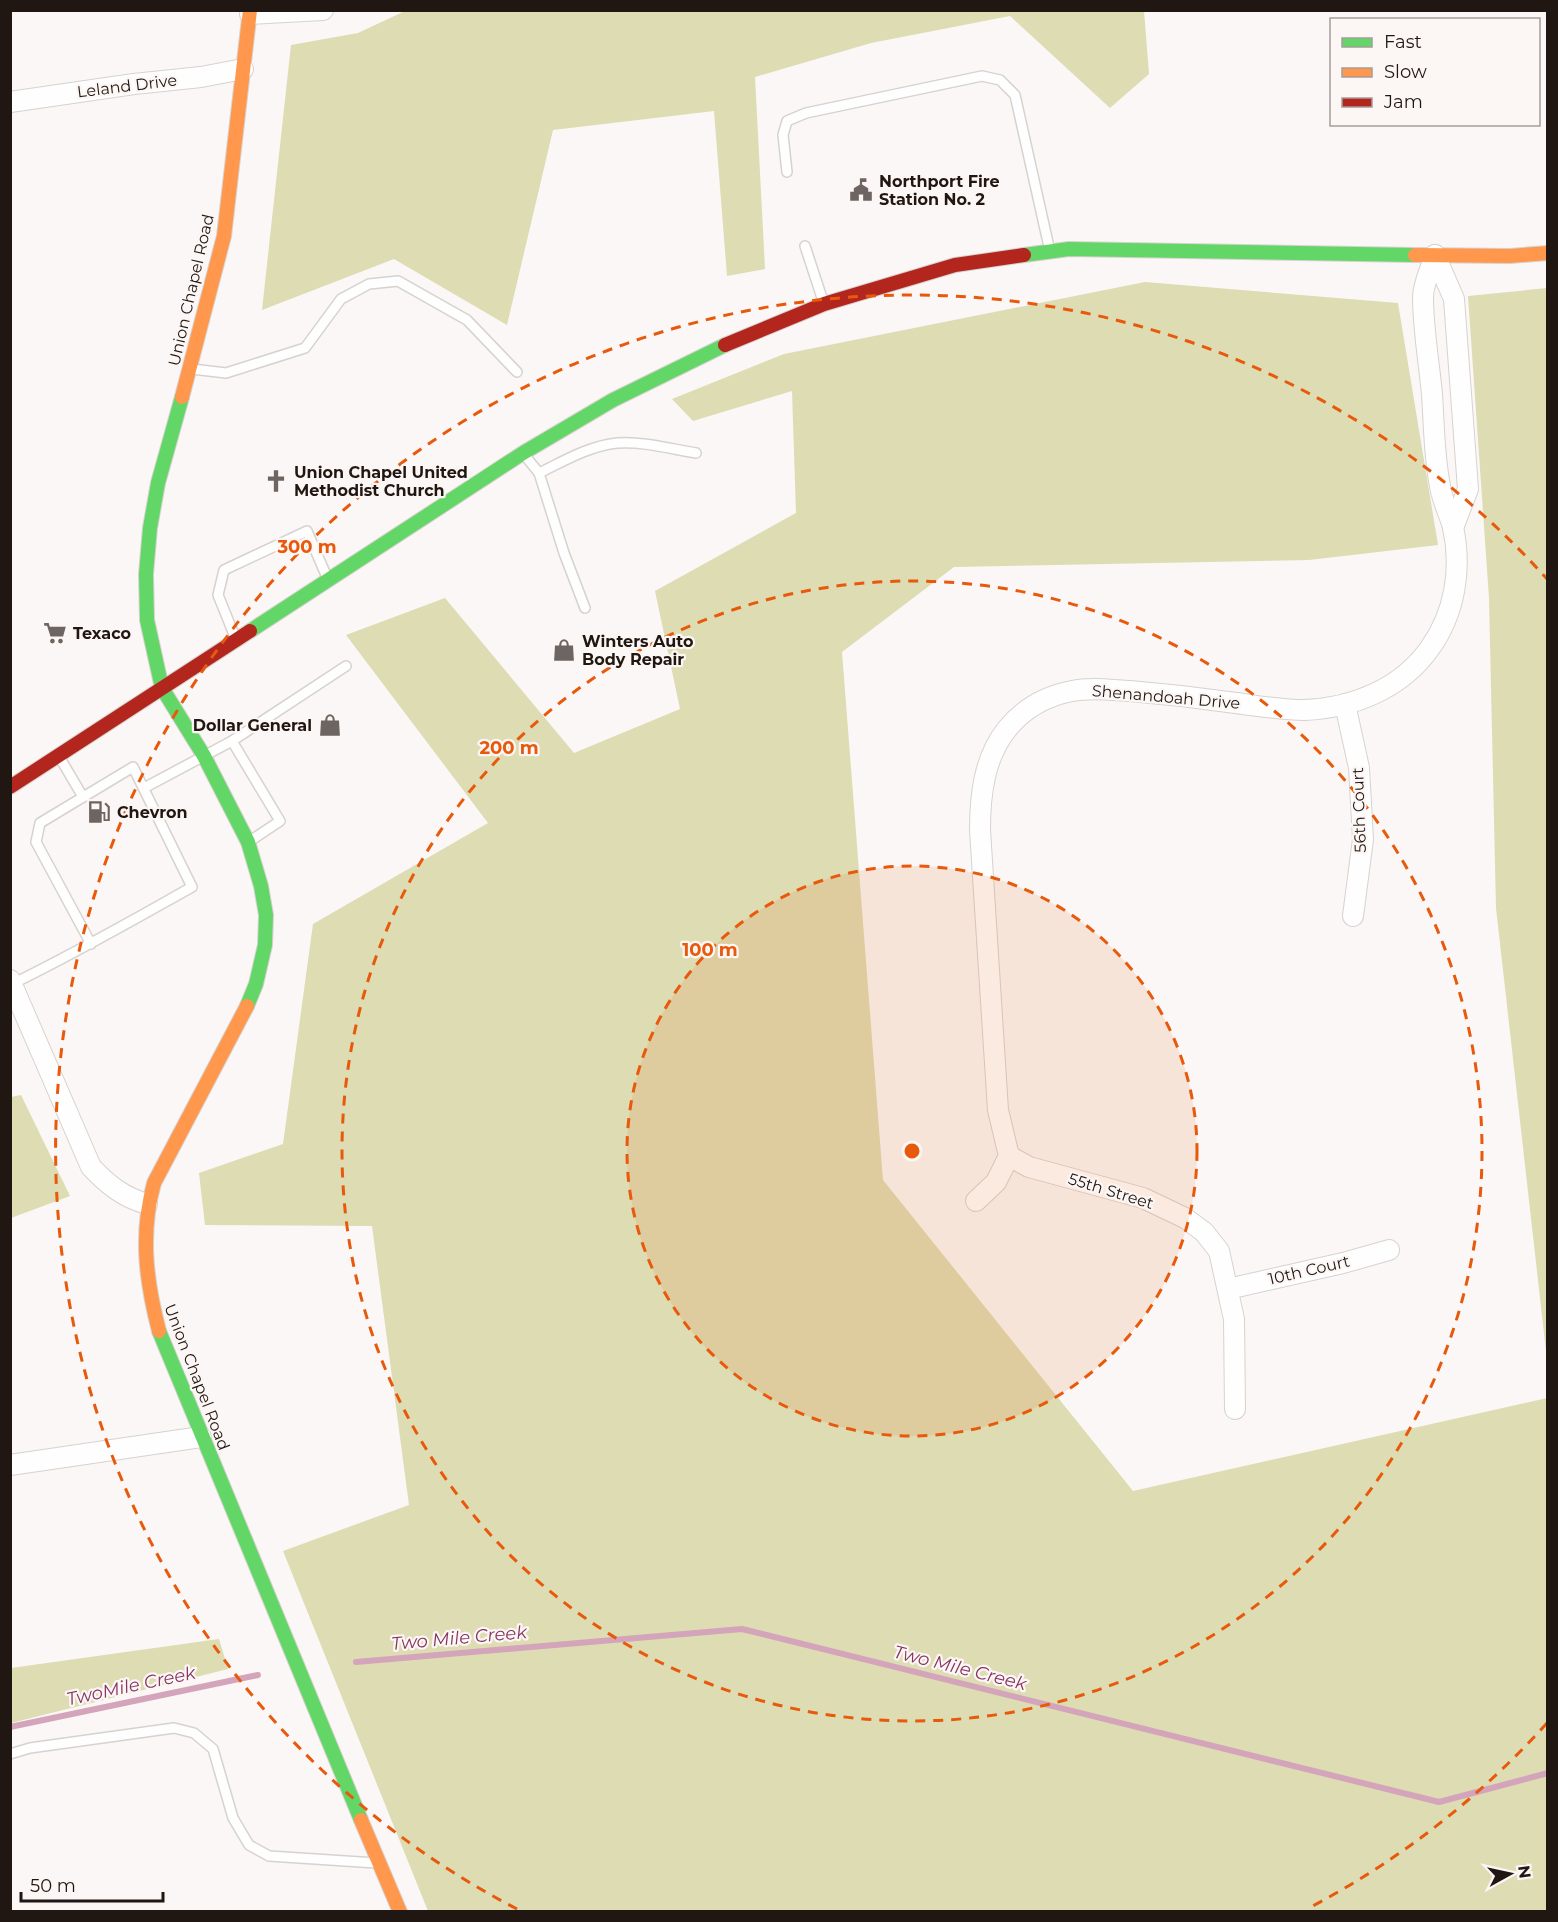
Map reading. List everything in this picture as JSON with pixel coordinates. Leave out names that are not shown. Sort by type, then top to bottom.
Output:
[{"type":"street","points":[[250,12],[323,10]]},
{"type":"street","name":"Union Chapel Road","points":[[250,12],[224,236],[158,483],[150,528],[146,574],[147,620],[162,688],[204,756],[248,842],[261,886],[266,915],[265,945],[256,984],[242,1019],[154,1183],[147,1204],[143,1248],[149,1296],[161,1339],[400,1911]]},
{"type":"street","name":"Leland Drive","points":[[10,102],[201,77],[243,69]]},
{"type":"street","points":[[10,787],[523,453],[613,400],[718,348],[824,304],[955,265],[1070,249],[1339,255],[1510,256],[1548,253]]},
{"type":"street","name":"Shenandoah Drive","points":[[1435,255],[1454,299],[1468,489],[1453,528]]},
{"type":"street","name":"Shenandoah Drive","points":[[1009,1156],[998,1110],[980,819],[983,783],[989,760],[999,739],[1031,706],[1052,696],[1074,690],[1097,688],[1306,710],[1346,705],[1376,694],[1396,682],[1430,648],[1452,603],[1457,554],[1453,528],[1440,487],[1423,294],[1435,255]]},
{"type":"street","name":"56th Court","points":[[1346,705],[1359,768],[1363,839],[1353,916]]},
{"type":"street","points":[[11,982],[91,1167],[107,1185],[129,1198],[147,1204]]},
{"type":"street","points":[[976,1201],[996,1182],[1009,1156]]},
{"type":"street","name":"55th Street","points":[[1009,1156],[1029,1167],[1143,1198],[1185,1218],[1204,1232],[1219,1251],[1234,1319],[1235,1409]]},
{"type":"street","name":"10th Court","points":[[1228,1289],[1343,1263],[1389,1250]]},
{"type":"street","points":[[10,1465],[201,1437]]},
{"type":"lane","points":[[787,172],[783,135],[787,121],[806,112],[982,76],[1000,80],[1015,95],[1050,252]]},
{"type":"lane","points":[[805,246],[824,304]]},
{"type":"lane","points":[[189,369],[226,373],[305,348],[341,299],[369,284],[398,281],[467,320],[517,372]]},
{"type":"lane","points":[[538,473],[585,451],[618,443],[648,445],[696,453]]},
{"type":"lane","points":[[523,453],[538,473],[585,608]]},
{"type":"lane","points":[[236,640],[218,595],[225,570],[308,531],[328,580]]},
{"type":"lane","points":[[144,788],[232,741],[346,666]]},
{"type":"lane","points":[[232,741],[280,821],[248,842]]},
{"type":"lane","points":[[59,755],[83,797]]},
{"type":"lane","points":[[11,982],[91,944],[192,887],[133,767],[40,823],[36,842],[91,944]]},
{"type":"lane","points":[[10,1754],[30,1748],[174,1728],[195,1733],[213,1749],[233,1818],[249,1845],[269,1856],[379,1863]]},
{"type":"green space","points":[[405,11],[1144,11],[1149,74],[1110,108],[1010,16],[871,43],[755,77],[765,269],[727,276],[714,111],[553,130],[507,325],[394,259],[262,310],[291,45],[358,33]]},
{"type":"green space","points":[[1145,282],[1398,303],[1438,545],[1309,560],[954,567],[842,652],[883,1180],[1133,1491],[1547,1398],[1547,1911],[428,1911],[283,1551],[409,1505],[372,1226],[205,1225],[199,1173],[283,1144],[313,924],[488,823],[346,635],[445,598],[574,753],[680,709],[655,591],[796,513],[792,391],[693,421],[672,399],[784,354]]},
{"type":"green space","points":[[1548,288],[1547,1360],[1496,908],[1489,598],[1468,296]]},
{"type":"green space","points":[[21,1095],[70,1196],[11,1218],[11,1097]]},
{"type":"green space","points":[[219,1639],[228,1669],[11,1723],[11,1668]]},
{"type":"waterway","name":"Two Mile Creek","points":[[356,1662],[742,1629],[1439,1802],[1548,1773]]},
{"type":"waterway","name":"TwoMile Creek","points":[[10,1727],[258,1675]]},
{"type":"traffic: fast","points":[[1024,255],[1069,249],[1415,255]]},
{"type":"traffic: fast","points":[[250,631],[523,453],[613,400],[725,345]]},
{"type":"traffic: fast","points":[[182,397],[158,483],[150,528],[146,574],[147,620],[162,688],[204,756],[248,842],[261,886],[266,915],[265,945],[256,984],[247,1006]]},
{"type":"traffic: fast","points":[[159,1331],[361,1820]]},
{"type":"traffic: slow","points":[[182,397],[224,236],[250,10]]},
{"type":"traffic: slow","points":[[1415,255],[1510,256],[1548,253]]},
{"type":"traffic: slow","points":[[159,1331],[146,1257],[147,1221],[154,1183],[247,1006]]},
{"type":"traffic: slow","points":[[361,1820],[400,1912]]},
{"type":"traffic: jam","points":[[725,345],[824,304],[955,265],[1024,255]]},
{"type":"traffic: jam","points":[[10,787],[250,631]]},
{"type":"place","name":"Northport Fire Station No. 2","points":[[861,190]]},
{"type":"place","name":"Union Chapel United Methodist Church","points":[[276,481]]},
{"type":"place","name":"Texaco","points":[[55,633]]},
{"type":"place","name":"Winters Auto Body Repair","points":[[564,650]]},
{"type":"place","name":"Dollar General","points":[[330,725]]},
{"type":"place","name":"Chevron","points":[[99,812]]}]
